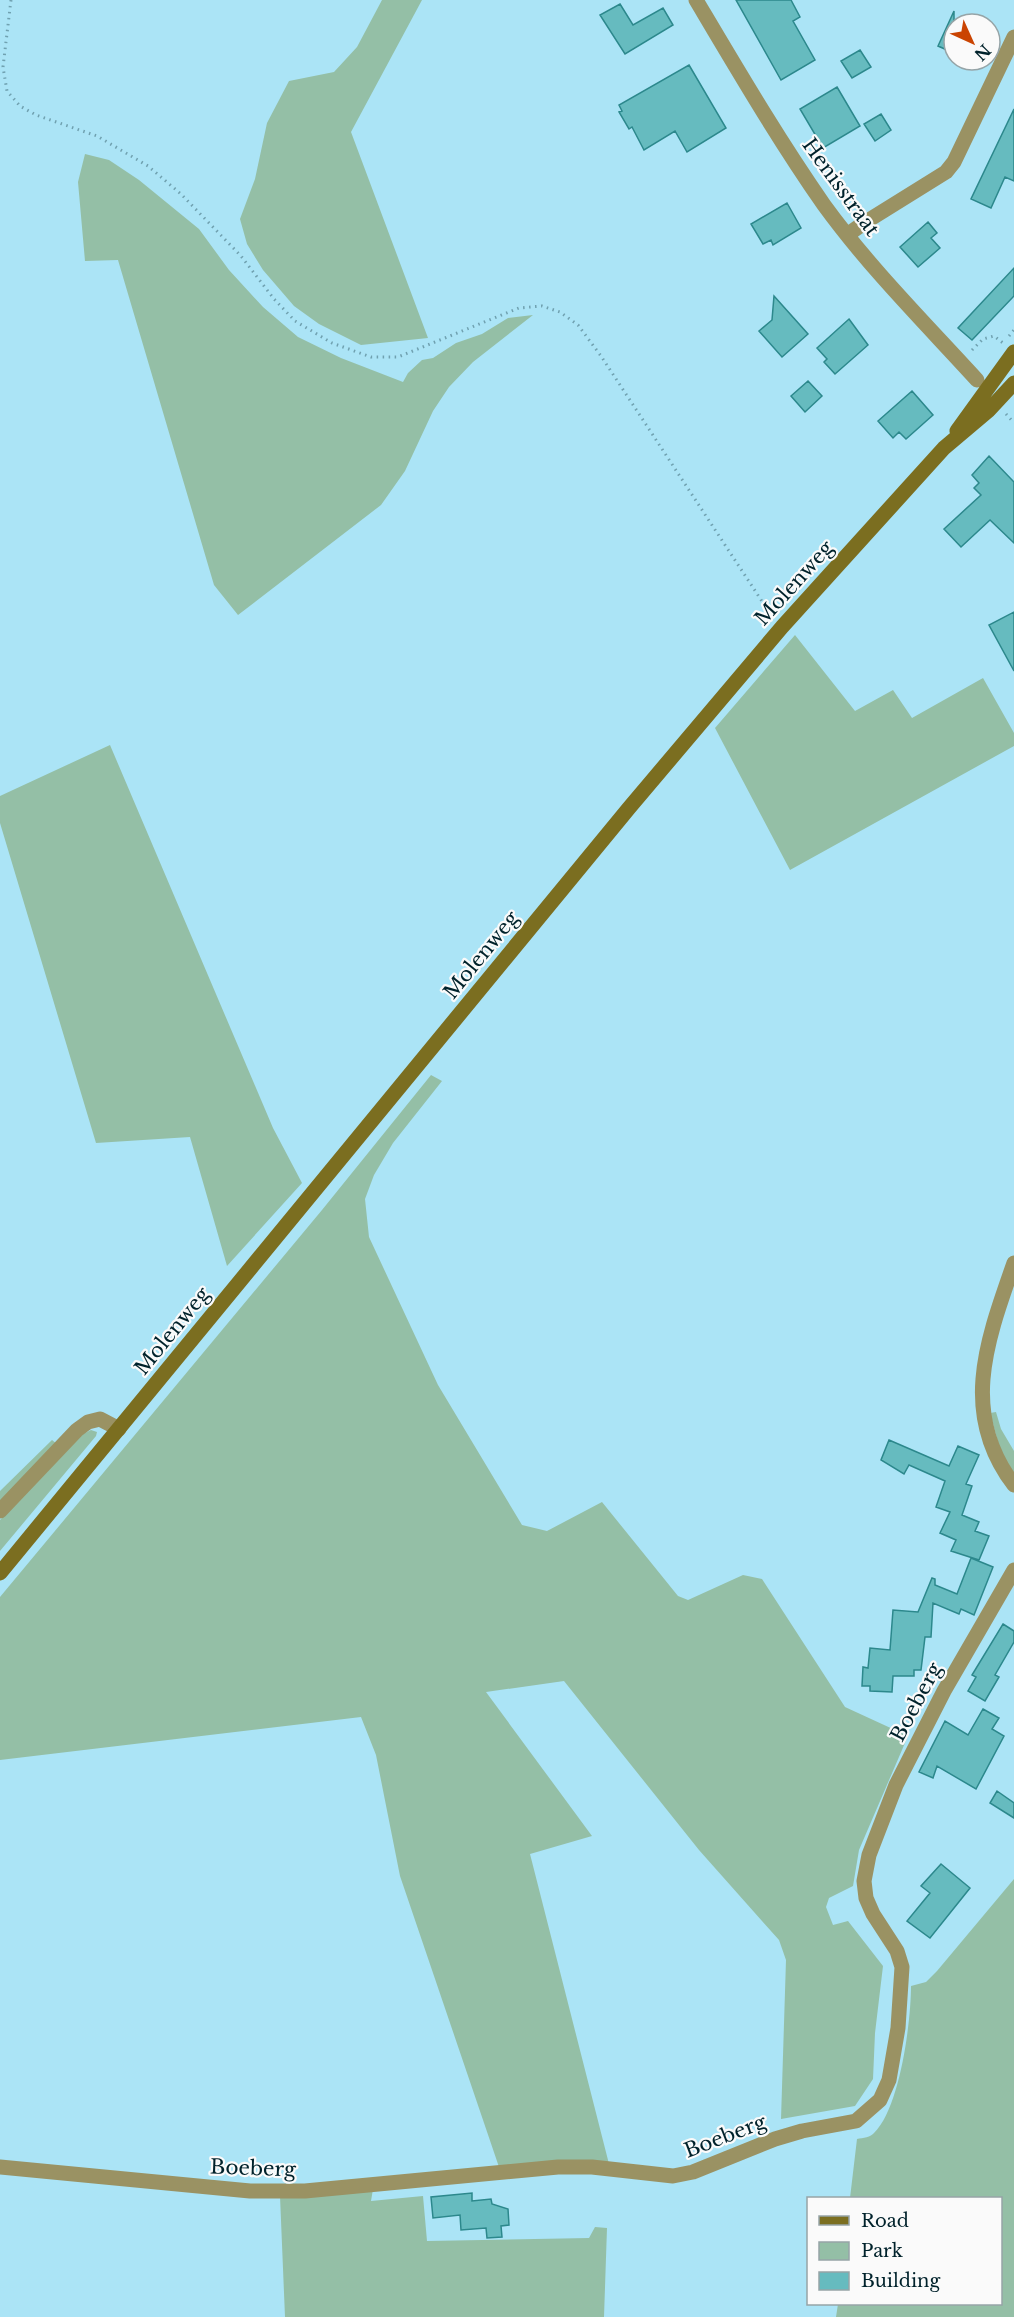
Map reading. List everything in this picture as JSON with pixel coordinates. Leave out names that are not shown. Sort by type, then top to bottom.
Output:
[{"type":"main road","points":[[944,448],[1014,352]]},
{"type":"main road","name":"Molenweg","points":[[0,1573],[629,808],[782,627],[944,448],[989,410],[1014,383]]},
{"type":"street","name":"Henisstraat","points":[[696,0],[759,107],[824,204],[847,235],[977,380]]},
{"type":"street","points":[[847,235],[864,222],[946,172],[954,162],[1014,37]]},
{"type":"street","points":[[1014,1263],[988,1342],[982,1390],[983,1418],[990,1446],[1003,1471],[1014,1485]]},
{"type":"street","points":[[0,1511],[81,1426],[100,1419],[119,1428]]},
{"type":"street","name":"Boeberg","points":[[0,2167],[249,2191],[305,2191],[558,2168],[592,2168],[673,2176],[716,2164],[775,2139],[802,2131],[856,2121],[880,2100],[889,2080],[898,2028],[902,1967],[897,1951],[873,1914],[866,1898],[864,1881],[869,1855],[901,1774],[944,1690],[1014,1570]]},
{"type":"path","points":[[11,0],[3,67],[7,91],[20,106],[36,115],[97,136],[148,166],[181,194],[241,256],[274,299],[295,321],[332,343],[371,357],[398,357],[519,308],[542,306],[560,312],[578,325],[602,356],[774,620],[782,627]]},
{"type":"path","points":[[960,361],[983,339],[993,336],[1014,352]]},
{"type":"path","points":[[1005,412],[1014,423]]},
{"type":"green space","points":[[382,0],[422,0],[351,132],[428,338],[361,345],[319,324],[294,306],[263,270],[247,244],[240,219],[255,179],[267,123],[289,81],[334,72],[357,47]]},
{"type":"green space","points":[[85,154],[109,160],[139,180],[199,229],[229,270],[263,307],[298,337],[341,358],[403,382],[408,373],[422,360],[433,358],[456,343],[482,334],[508,318],[533,315],[473,362],[449,387],[433,411],[405,471],[381,505],[238,615],[214,585],[118,260],[85,261],[78,182]]},
{"type":"green space","points":[[795,635],[855,711],[893,690],[912,718],[983,678],[1014,733],[1014,746],[790,870],[715,728]]},
{"type":"green space","points":[[110,745],[273,1128],[302,1183],[227,1266],[190,1137],[96,1143],[0,823],[0,796]]},
{"type":"green space","points":[[431,1075],[442,1081],[393,1143],[374,1175],[365,1199],[369,1237],[438,1385],[522,1525],[547,1531],[602,1502],[678,1596],[688,1600],[743,1575],[762,1579],[845,1707],[908,1736],[859,1850],[853,1886],[829,1898],[826,1907],[833,1925],[848,1921],[883,1966],[875,2033],[873,2079],[855,2106],[781,2119],[786,1960],[779,1940],[699,1850],[564,1681],[486,1692],[592,1836],[530,1854],[609,2164],[499,2167],[400,1876],[376,1755],[361,1717],[0,1760],[0,1597],[322,1210]]},
{"type":"green space","points":[[996,1412],[1001,1429],[1014,1451],[1014,1475],[1000,1449],[990,1413]]},
{"type":"green space","points":[[91,1430],[97,1432],[96,1436],[0,1551],[0,1520],[83,1434]]},
{"type":"green space","points":[[52,1440],[57,1444],[0,1505],[0,1491]]},
{"type":"green space","points":[[1014,1879],[1014,2317],[836,2317],[838,2305],[1002,2305],[1002,2197],[850,2197],[857,2139],[873,2134],[883,2121],[897,2085],[909,2021],[911,1986],[926,1982]]},
{"type":"green space","points":[[373,2189],[371,2201],[423,2196],[427,2241],[589,2238],[595,2227],[607,2228],[604,2317],[285,2317],[280,2196]]},
{"type":"building","points":[[736,0],[791,0],[800,17],[793,21],[815,60],[781,80]]},
{"type":"building","points":[[620,4],[633,25],[663,8],[673,25],[625,54],[600,15]]},
{"type":"building","points":[[860,50],[871,67],[852,78],[841,61]]},
{"type":"building","points":[[689,65],[726,128],[687,152],[675,131],[644,150],[632,127],[629,129],[619,112],[622,111],[619,105]]},
{"type":"building","points":[[837,87],[860,126],[823,148],[800,109]]},
{"type":"building","points":[[1014,109],[1014,181],[1005,177],[991,208],[971,199]]},
{"type":"building","points":[[881,114],[891,130],[875,141],[864,124]]},
{"type":"building","points":[[787,203],[801,228],[773,245],[771,240],[763,244],[751,224]]},
{"type":"building","points":[[928,222],[937,233],[931,238],[940,248],[918,267],[900,247]]},
{"type":"building","points":[[1014,268],[1014,296],[972,340],[958,328]]},
{"type":"building","points":[[774,296],[808,334],[782,357],[759,331],[772,320]]},
{"type":"building","points":[[849,319],[868,345],[835,374],[824,362],[827,359],[817,348]]},
{"type":"building","points":[[808,381],[822,396],[805,412],[791,396]]},
{"type":"building","points":[[912,391],[933,415],[906,439],[899,432],[893,438],[878,421]]},
{"type":"building","points":[[989,456],[1014,482],[1014,543],[990,520],[961,547],[944,529],[981,495],[974,488],[979,483],[972,475]]},
{"type":"building","points":[[1014,612],[1014,671],[989,625]]},
{"type":"building","points":[[889,1440],[949,1466],[958,1446],[979,1455],[966,1484],[972,1486],[962,1515],[979,1522],[975,1531],[989,1536],[979,1560],[951,1551],[956,1540],[940,1533],[950,1512],[936,1507],[945,1481],[909,1465],[904,1474],[881,1460]]},
{"type":"building","points":[[971,1558],[993,1567],[974,1615],[961,1609],[959,1614],[933,1603],[931,1637],[925,1637],[921,1670],[914,1670],[914,1676],[893,1676],[892,1692],[870,1691],[870,1686],[862,1686],[863,1667],[868,1668],[870,1648],[890,1650],[893,1610],[918,1612],[932,1578],[935,1579],[935,1585],[957,1594]]},
{"type":"building","points":[[1003,1624],[1014,1631],[1014,1642],[995,1675],[999,1677],[985,1701],[968,1691],[976,1677],[972,1675]]},
{"type":"building","points":[[983,1709],[999,1718],[992,1729],[1004,1736],[976,1789],[937,1766],[933,1778],[919,1772],[945,1721],[968,1735]]},
{"type":"building","points":[[997,1791],[1014,1803],[1014,1818],[990,1803]]},
{"type":"building","points":[[941,1864],[970,1888],[930,1938],[907,1921],[930,1893],[921,1886]]},
{"type":"building","points":[[472,2193],[472,2201],[491,2199],[492,2204],[508,2209],[509,2225],[501,2226],[502,2237],[487,2238],[486,2228],[461,2230],[460,2215],[433,2218],[431,2197]]}]
